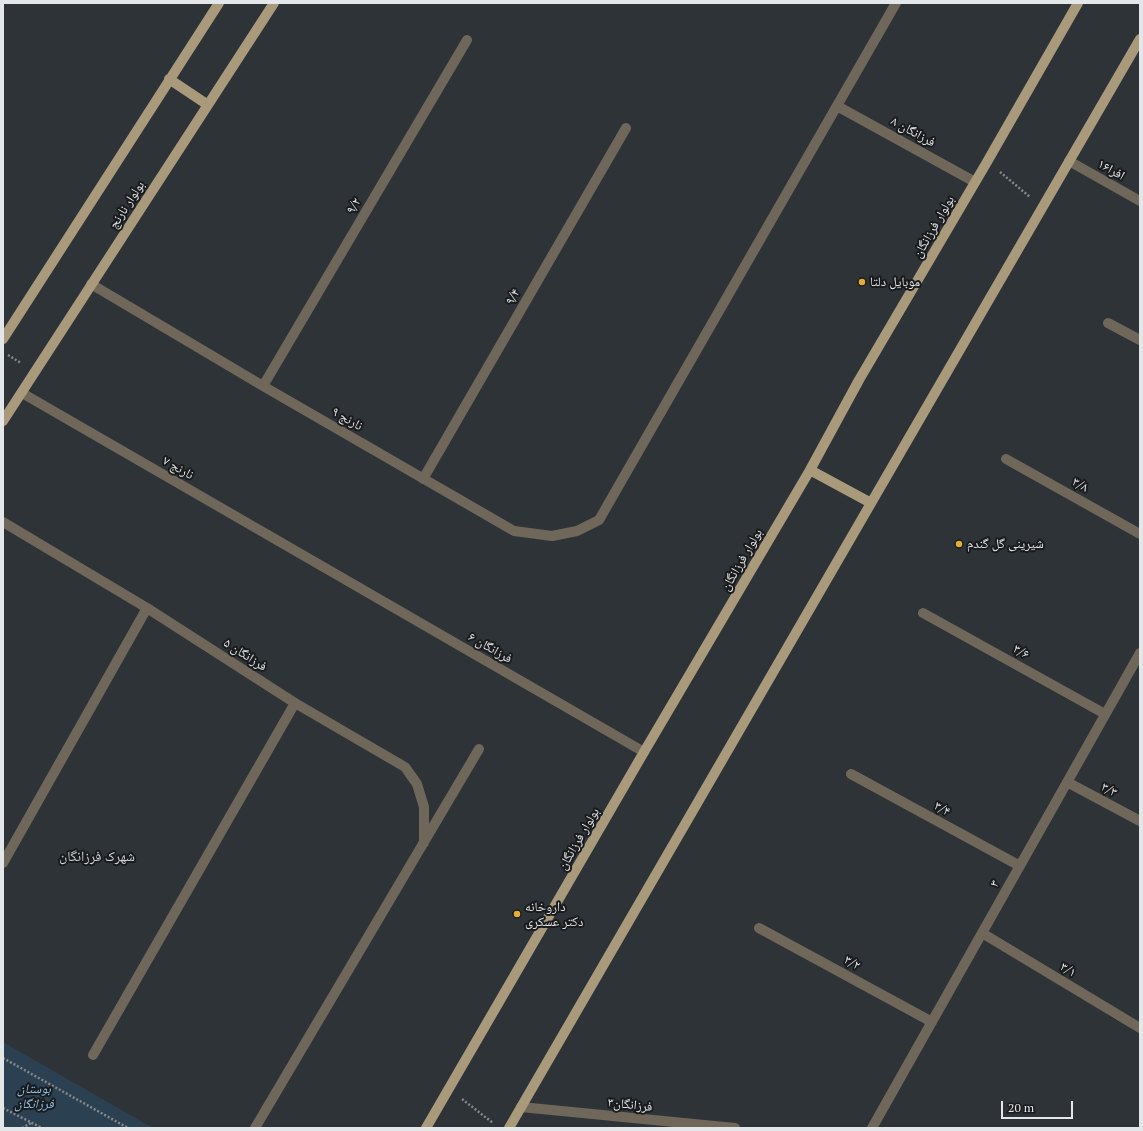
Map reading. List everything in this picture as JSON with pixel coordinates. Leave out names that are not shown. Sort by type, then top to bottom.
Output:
[{"type":"main road","points":[[3,340],[219,3]]},
{"type":"main road","name":"بولوار نارنج","points":[[3,421],[274,3]]},
{"type":"main road","name":"بولوار فرزانگان","points":[[426,1128],[644,752],[810,470],[859,380],[1078,3]]},
{"type":"main road","points":[[509,1128],[1140,39]]},
{"type":"main road","points":[[169,79],[208,105]]},
{"type":"main road","points":[[810,470],[871,503]]},
{"type":"street","points":[[837,106],[896,3]]},
{"type":"street","name":"۹/۲","points":[[263,386],[467,40]]},
{"type":"street","name":"فرزانگان ۸","points":[[837,106],[975,182]]},
{"type":"street","name":"نارنج ۹","points":[[91,284],[263,386],[514,531],[552,536],[577,531],[599,520],[837,106]]},
{"type":"street","name":"۹/۴","points":[[423,478],[626,128]]},
{"type":"street","name":"۱۶افرا","points":[[1069,161],[1140,201]]},
{"type":"street","points":[[1108,322],[1140,340]]},
{"type":"street","name":"نارنج ۷","points":[[22,393],[322,566]]},
{"type":"street","name":"۳/۸","points":[[1006,459],[1140,534]]},
{"type":"street","name":"فرزانگان ۵","points":[[3,522],[147,608],[294,703],[405,767],[417,784],[424,807],[424,843]]},
{"type":"street","name":"فرزانگان ۶","points":[[322,566],[644,752]]},
{"type":"street","points":[[3,863],[147,608]]},
{"type":"street","name":"۳/۶","points":[[923,613],[1105,714]]},
{"type":"street","name":"۳","points":[[872,1128],[1140,653]]},
{"type":"street","points":[[93,1055],[294,703]]},
{"type":"street","points":[[255,1128],[479,749]]},
{"type":"street","name":"۳/۴","points":[[851,774],[1020,866]]},
{"type":"street","name":"۳/۳","points":[[1067,782],[1140,821]]},
{"type":"street","name":"۳/۲","points":[[759,928],[932,1022]]},
{"type":"street","name":"۳/۱","points":[[982,934],[1140,1028]]},
{"type":"street","name":"فرزانگان۳","points":[[521,1107],[735,1128]]},
{"type":"path","points":[[987,162],[1043,207]]},
{"type":"path","points":[[3,1058],[128,1128]]},
{"type":"path","points":[[449,1088],[499,1128]]},
{"type":"path","points":[[3,1108],[42,1128]]},
{"type":"path","points":[[22,1128],[31,1123]]},
{"type":"green space","name":"بوستان فرزانگان","points":[[3,1042],[153,1128],[3,1128]]},
{"type":"place","name":"موبایل دلتا","points":[[862,282]]},
{"type":"place","name":"شیرینی گل گندم","points":[[959,544]]},
{"type":"place","name":"داروخانه دکتر عسکری","points":[[517,914]]},
{"type":"district","name":"شهرک فرزانگان","points":[[97,857]]}]
